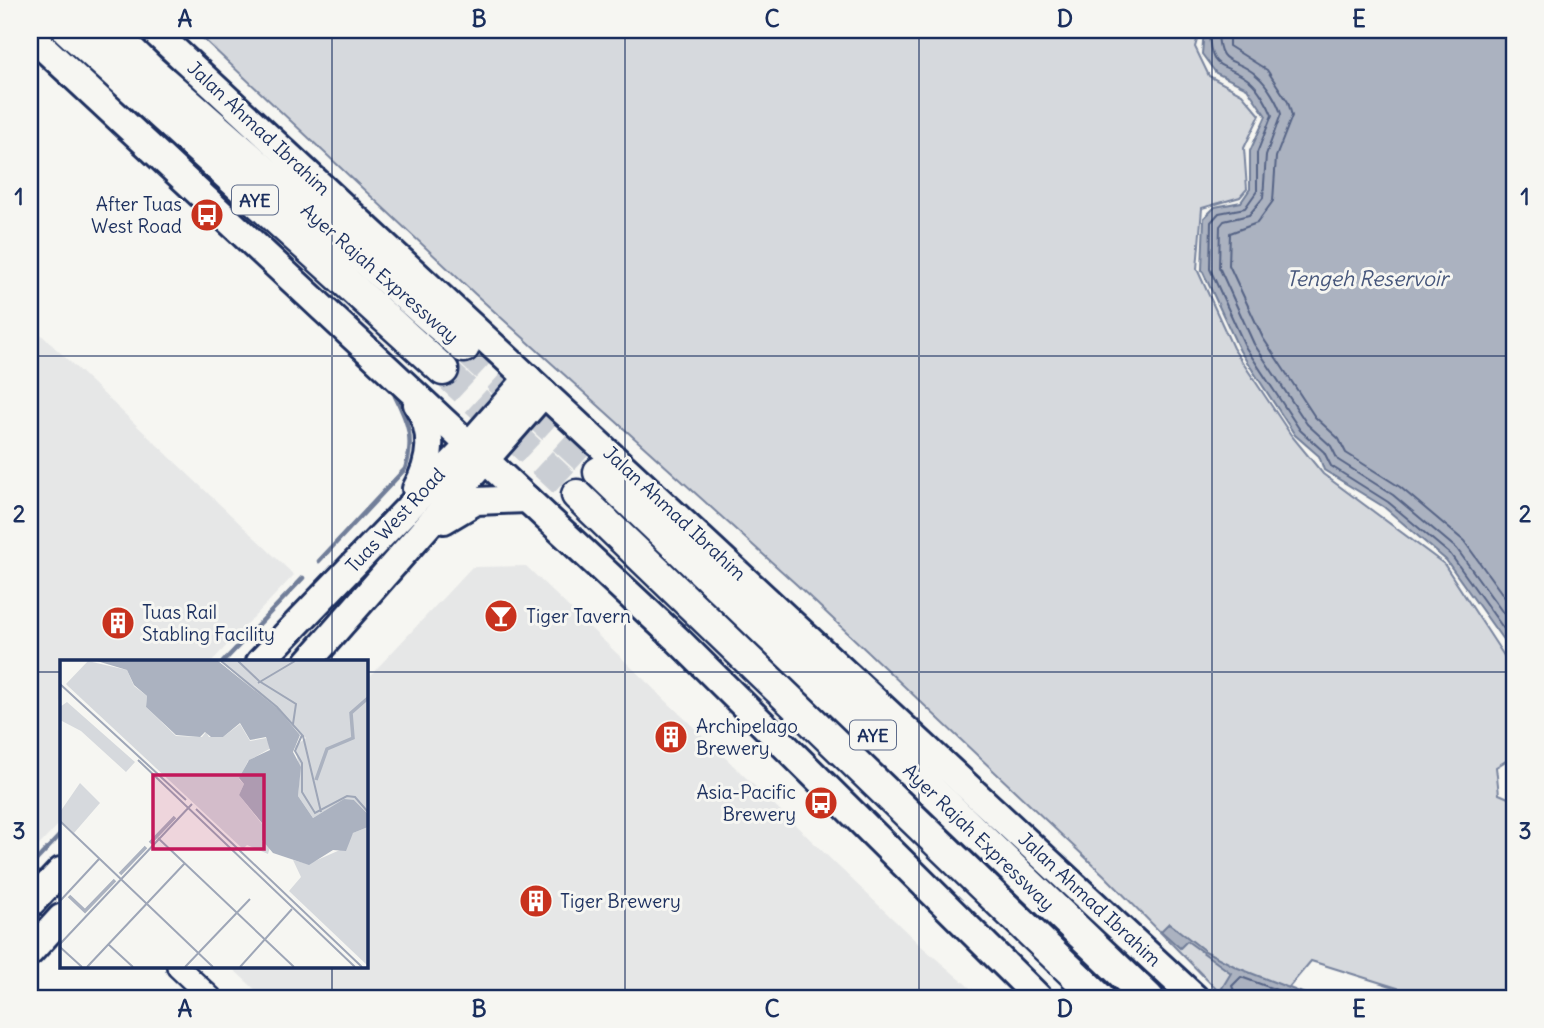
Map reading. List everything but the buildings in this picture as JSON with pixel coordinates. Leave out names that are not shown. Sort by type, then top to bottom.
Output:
[{"type":"highway","name":"Ayer Rajah Expressway","points":[[68,30],[443,370]]},
{"type":"highway","name":"Ayer Rajah Expressway","points":[[109,30],[149,70],[464,347]]},
{"type":"highway","name":"Ayer Rajah Expressway","points":[[599,472],[1147,998]]},
{"type":"highway","name":"Ayer Rajah Expressway","points":[[577,495],[1099,998]]},
{"type":"main road","name":"Jalan Ahmad Ibrahim","points":[[153,30],[1195,998]]},
{"type":"main road","points":[[30,35],[678,640],[1040,998]]},
{"type":"main road","name":"Tuas West Road","points":[[310,660],[422,536],[476,453],[536,385]]},
{"type":"main road","points":[[400,516],[422,479],[431,444],[427,418],[409,390]]},
{"type":"main road","name":"Tuas West Road","points":[[262,660],[400,516],[476,453]]},
{"type":"main road","points":[[422,536],[464,505],[476,501],[527,499]]},
{"type":"main road","points":[[30,904],[60,872]]},
{"type":"main road","points":[[30,952],[60,919]]},
{"type":"street","points":[[179,968],[211,998]]},
{"type":"shaded area","points":[[194,30],[1200,30],[1195,47],[1209,76],[1242,94],[1260,115],[1244,148],[1247,189],[1240,197],[1202,208],[1197,269],[1233,348],[1291,435],[1323,474],[1444,564],[1514,671],[1514,756],[1496,767],[1499,794],[1513,800],[1514,998],[1416,998],[1407,991],[1311,961],[1280,998],[1225,998],[1104,875],[797,585],[475,294]]},
{"type":"shaded area","name":"Tuas Rail Stabling Facility","points":[[30,324],[294,575],[213,660],[60,660],[60,823],[30,855]]},
{"type":"shaded area","points":[[526,566],[920,945],[982,998],[264,998],[232,968],[368,968],[368,678],[472,567]]},
{"type":"water","name":"Tengeh Reservoir","points":[[1204,30],[1514,30],[1514,655],[1446,560],[1384,507],[1324,470],[1319,456],[1295,435],[1240,351],[1202,270],[1204,218],[1215,207],[1241,202],[1250,189],[1250,151],[1266,116],[1247,88],[1216,73],[1202,54]]},
{"type":"water","points":[[1169,923],[1205,951],[1238,968],[1315,998],[1233,998],[1222,988],[1231,973],[1187,941],[1180,948],[1161,931]]},
{"type":"waterway","points":[[319,561],[405,469],[409,431],[395,396]]},
{"type":"waterway","points":[[225,660],[303,578]]},
{"type":"waterway","points":[[30,867],[60,835]]},
{"type":"tunnel","points":[[464,347],[599,472]]},
{"type":"tunnel","points":[[443,370],[577,495]]},
{"type":"place","name":"After Tuas West Road","points":[[207,215]]},
{"type":"place","name":"Tiger Tavern","points":[[501,616]]},
{"type":"place","name":"Tuas Rail Stabling Facility","points":[[118,623]]},
{"type":"place","name":"Archipelago Brewery","points":[[671,737]]},
{"type":"place","name":"Asia-Pacific Brewery","points":[[821,803]]},
{"type":"place","name":"Tiger Brewery","points":[[536,901]]}]
